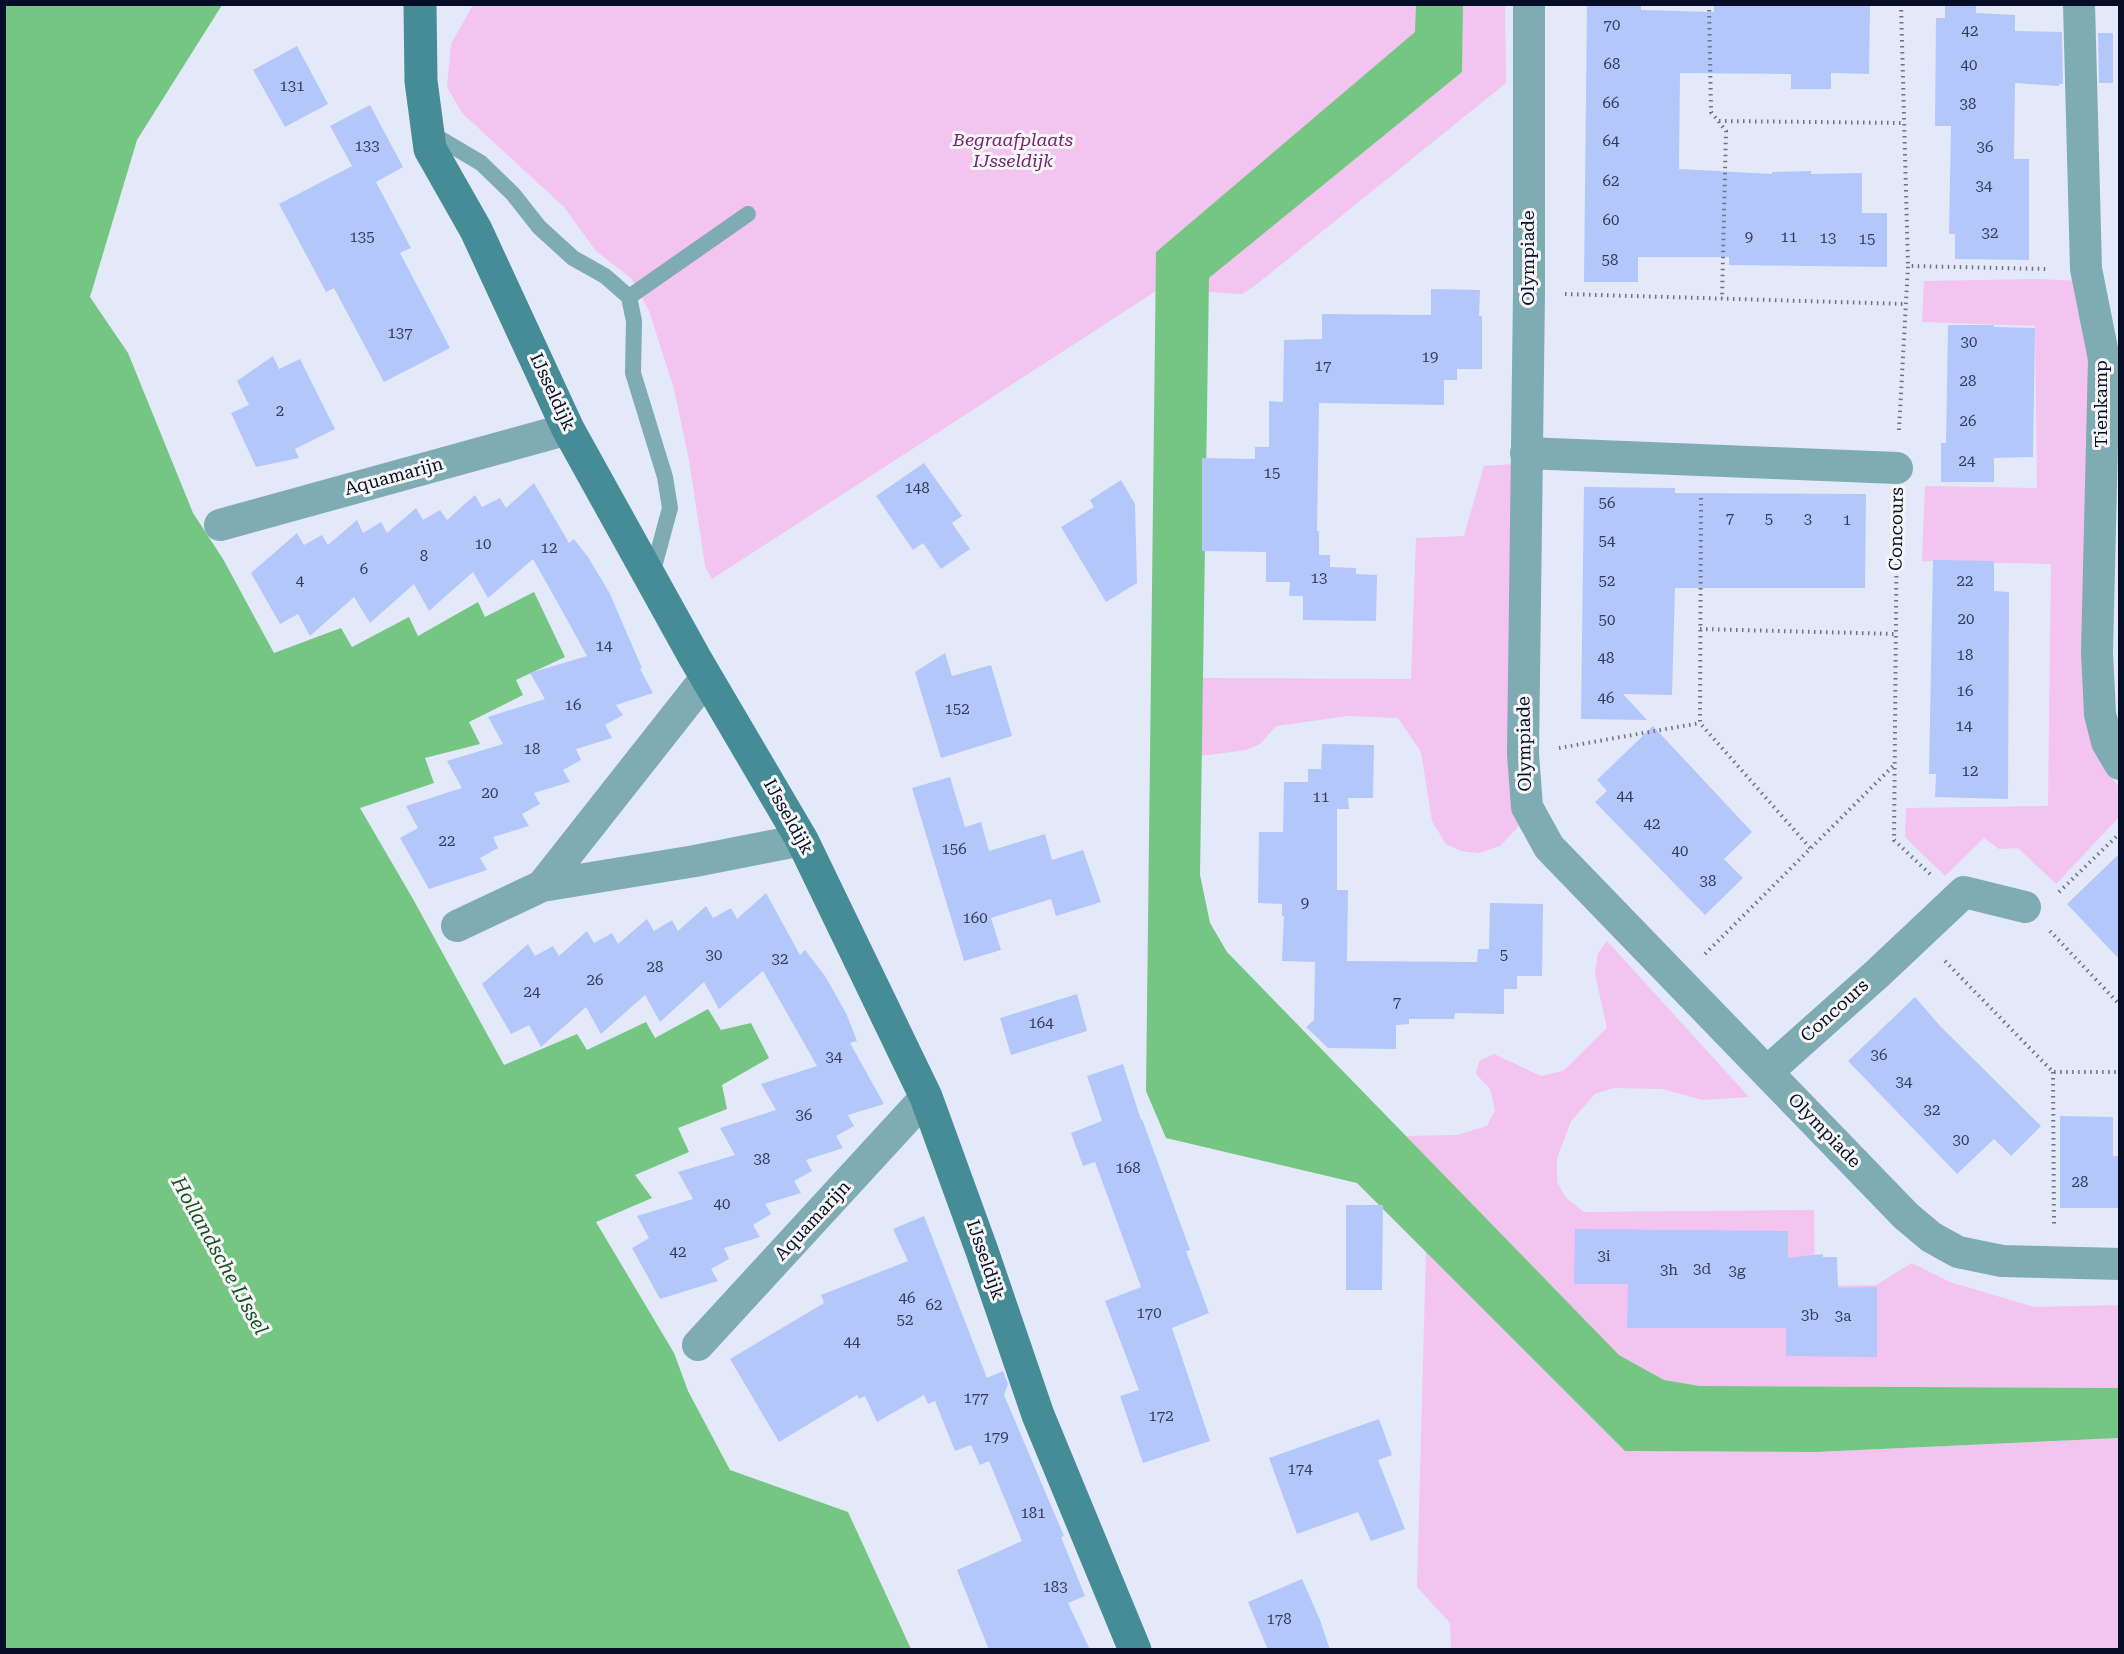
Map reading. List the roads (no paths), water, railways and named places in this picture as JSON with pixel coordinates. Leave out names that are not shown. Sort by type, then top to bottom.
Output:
[{"type":"street","name":"IJsseldijk","points":[[420,4],[421,81],[430,149],[476,230],[568,429],[706,678],[802,840],[926,1097],[1038,1415],[1136,1650]]},
{"type":"street","name":"Olympiade","points":[[1529,4],[1529,293],[1524,754],[1527,807],[1549,847],[1906,1216],[1931,1237],[1958,1252],[2002,1261],[2120,1263]]},
{"type":"street","name":"Tienkamp","points":[[2079,4],[2086,269],[2104,359],[2097,652],[2100,714],[2108,742],[2120,764]]},
{"type":"street","name":"Aquamarijn","points":[[220,525],[568,429]]},
{"type":"street","name":"Concours","points":[[1526,453],[1898,468]]},
{"type":"street","points":[[542,886],[706,678]]},
{"type":"street","points":[[457,926],[542,886],[695,861],[802,840]]},
{"type":"street","name":"Concours","points":[[1767,1072],[1964,892],[2030,911]]},
{"type":"street","name":"Aquamarijn","points":[[698,1345],[926,1097]]},
{"type":"lane","points":[[427,131],[481,163],[513,194],[539,227],[573,258],[605,276],[629,297],[634,321],[633,373],[665,477],[670,508],[651,579]]},
{"type":"lane","points":[[629,297],[748,214]]},
{"type":"water","name":"Hollandsche IJssel","points":[[5,5],[222,5],[137,140],[90,297],[128,353],[193,513],[223,559],[274,653],[341,628],[352,647],[409,617],[418,636],[478,602],[485,617],[534,592],[565,657],[516,680],[523,695],[469,722],[480,744],[425,758],[434,783],[360,808],[504,1065],[577,1034],[587,1050],[646,1022],[655,1038],[708,1009],[721,1030],[751,1023],[769,1058],[722,1085],[727,1109],[678,1128],[689,1152],[635,1175],[652,1198],[596,1222],[674,1353],[688,1391],[730,1470],[848,1512],[911,1649],[5,1650]]},
{"type":"water","points":[[1416,5],[1463,5],[1462,72],[1209,278],[1200,875],[1210,923],[1227,952],[1619,1355],[1664,1380],[1700,1386],[2119,1388],[2119,1438],[1816,1452],[1625,1451],[1357,1183],[1166,1138],[1146,1091],[1156,252],[1415,32]]},
{"type":"park label","name":"Begraafplaats IJsseldijk","points":[[1013,151]]}]
